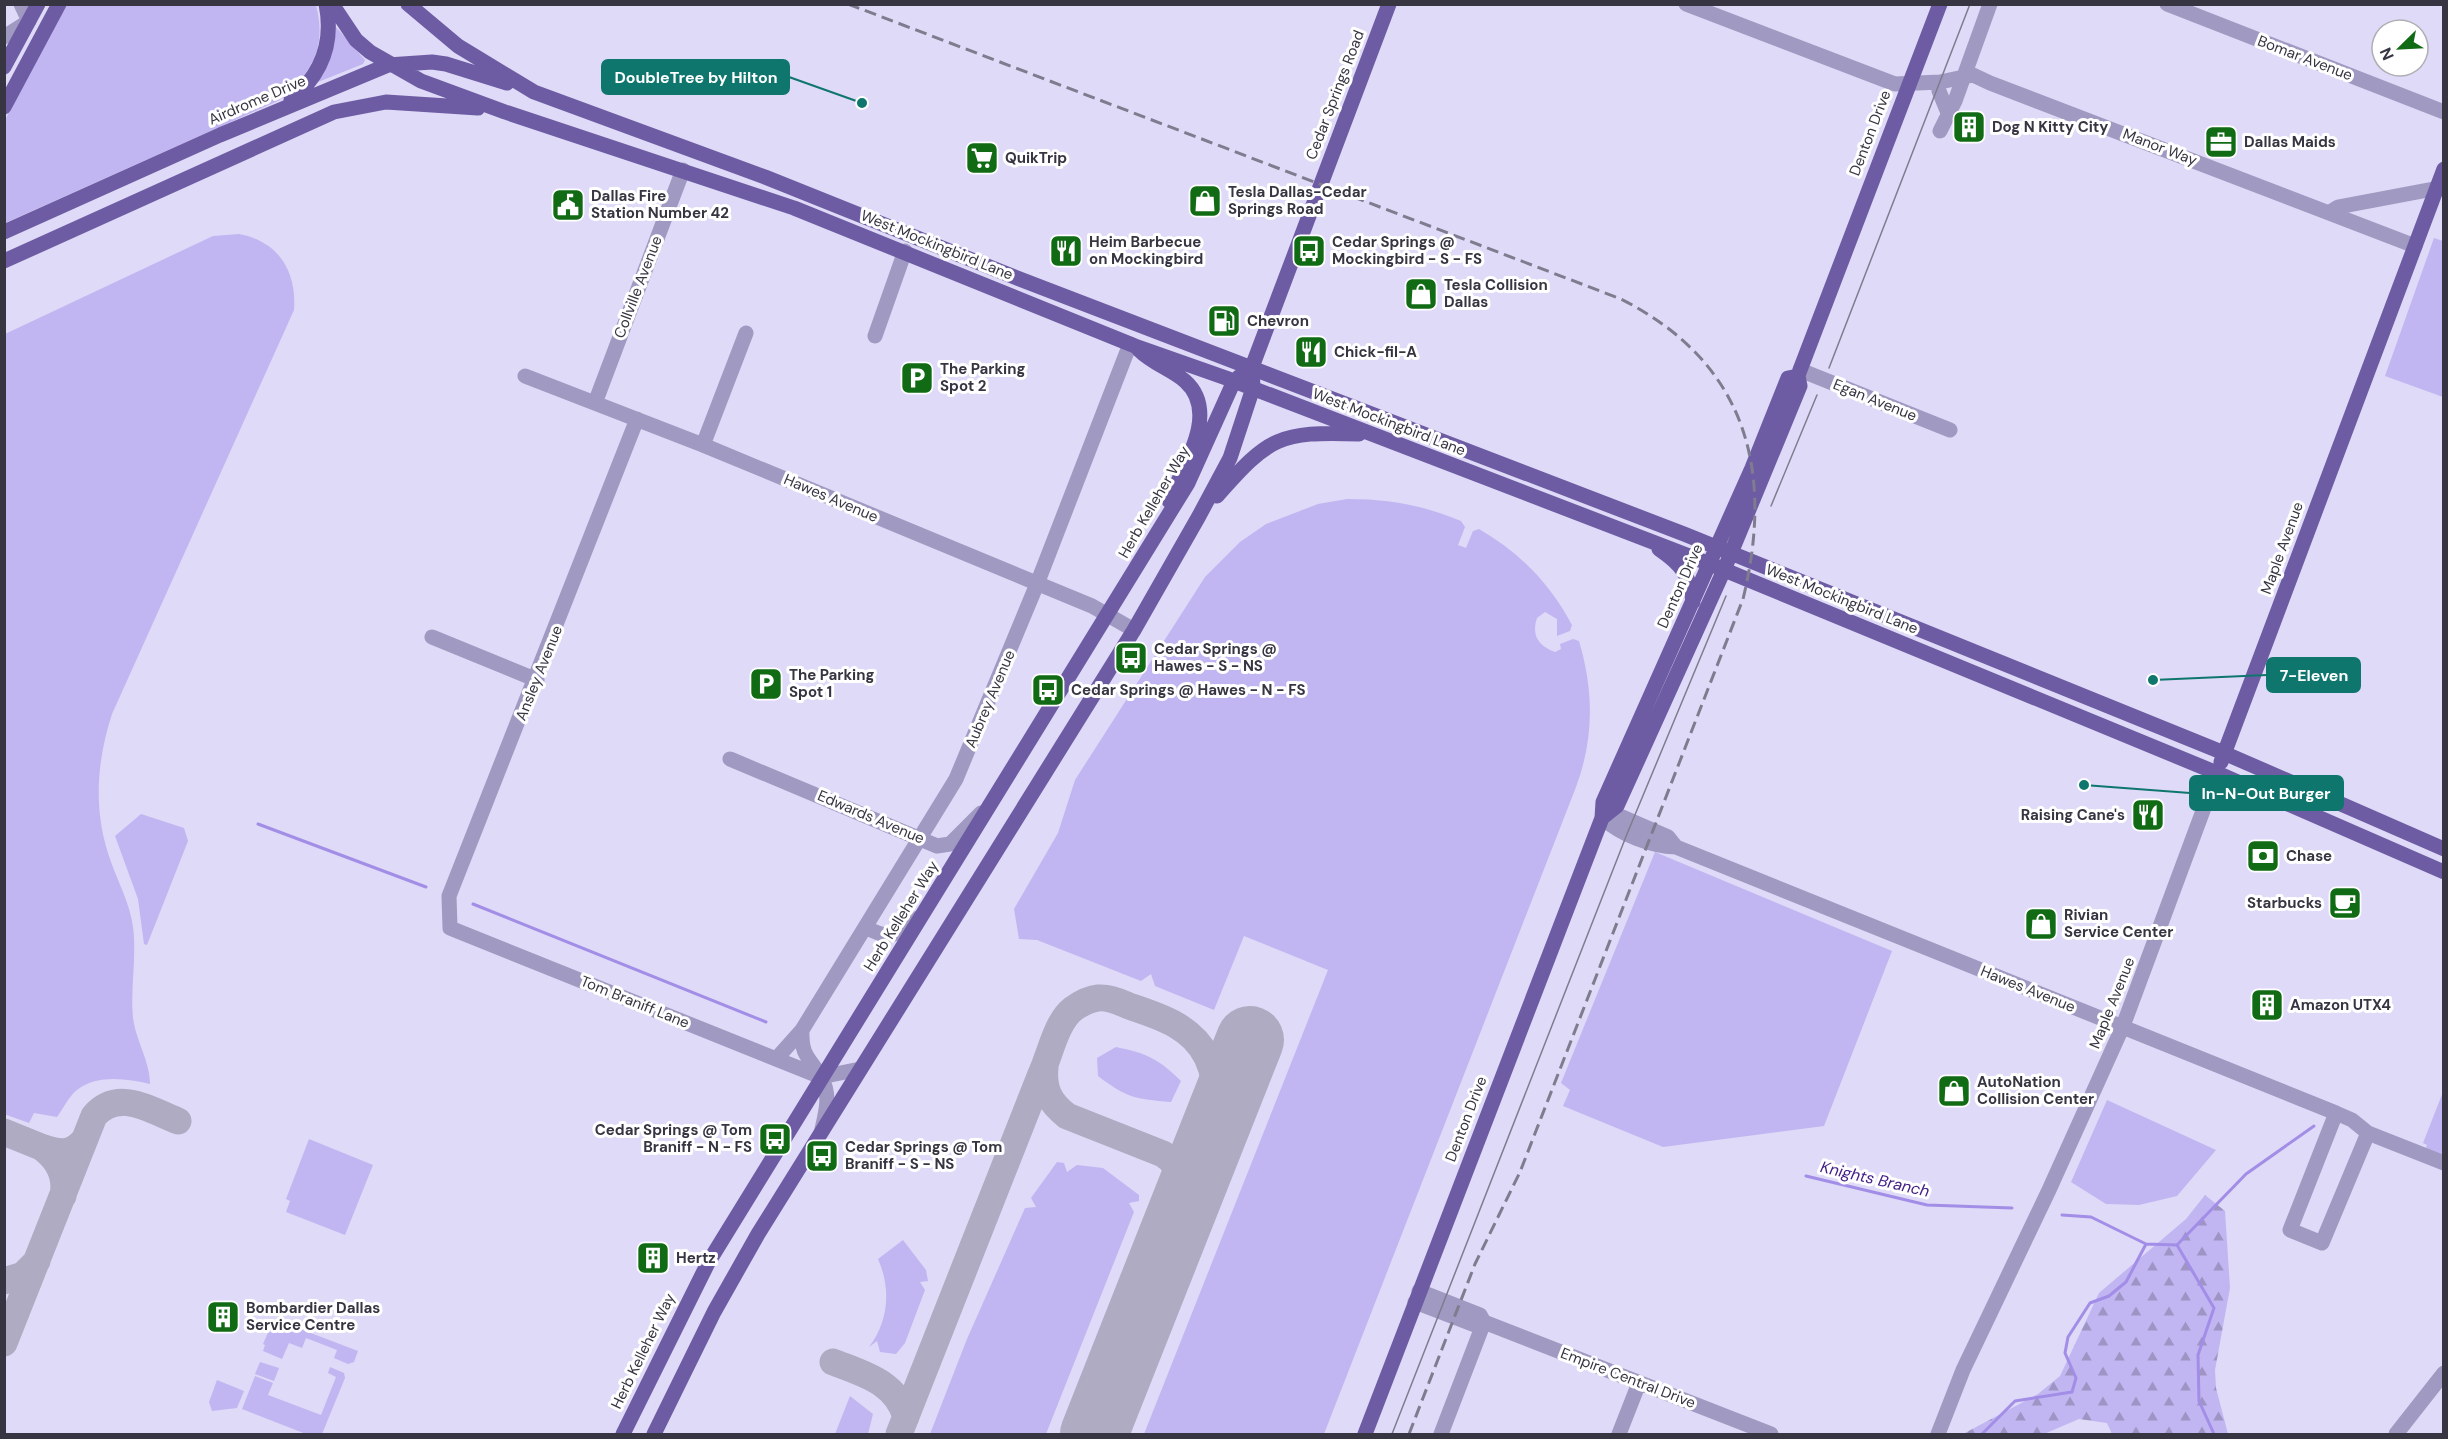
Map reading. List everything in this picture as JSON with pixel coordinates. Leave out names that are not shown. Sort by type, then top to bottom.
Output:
[{"type":"main road","points":[[4,67],[38,4]]},
{"type":"main road","points":[[4,107],[59,4]]},
{"type":"main road","points":[[280,109],[305,88],[324,62],[328,33],[326,4]]},
{"type":"main road","name":"West Mockingbird Lane","points":[[332,4],[356,40],[388,65],[422,81],[505,112],[757,195],[905,251],[1133,345],[1253,388],[1717,567],[2217,774],[2444,872]]},
{"type":"main road","name":"West Mockingbird Lane","points":[[408,4],[458,46],[534,92],[765,177],[1017,278],[1724,550],[2224,753],[2444,849]]},
{"type":"main road","name":"Cedar Springs Road","points":[[1252,367],[1389,4]]},
{"type":"main road","name":"Denton Drive","points":[[1602,818],[1617,806],[1724,550],[1800,386],[1799,373],[1940,4]]},
{"type":"main road","points":[[29,21],[46,29]]},
{"type":"main road","name":"Airdrome Drive","points":[[5,231],[280,109],[388,65],[446,64],[534,92]]},
{"type":"main road","points":[[4,261],[269,139],[334,112],[360,105],[404,102],[505,112]]},
{"type":"main road","points":[[571,134],[582,110]]},
{"type":"main road","name":"Maple Avenue","points":[[2217,774],[2415,246],[2440,188],[2444,169]]},
{"type":"main road","points":[[757,195],[765,177]]},
{"type":"main road","points":[[905,251],[911,236]]},
{"type":"main road","points":[[1011,294],[1017,278]]},
{"type":"main road","points":[[1133,345],[1149,360],[1184,380],[1193,392],[1199,411],[1200,423],[1196,440],[1167,506],[1167,519]]},
{"type":"main road","points":[[654,1434],[719,1303],[822,1129],[1134,630],[1199,516],[1230,458],[1253,388],[1252,367]]},
{"type":"main road","name":"Herb Kelleher Way","points":[[623,1434],[688,1298],[821,1077],[1167,519],[1197,465],[1234,381],[1252,367]]},
{"type":"main road","points":[[1199,516],[1256,454],[1273,444],[1306,433],[1371,435]]},
{"type":"main road","points":[[1543,501],[1552,482]]},
{"type":"main road","points":[[1647,540],[1666,553],[1686,574],[1691,583],[1693,602]]},
{"type":"main road","name":"Denton Drive","points":[[1365,1434],[1602,818],[1603,802],[1693,602],[1717,567]]},
{"type":"main road","points":[[1887,637],[1893,619]]},
{"type":"main road","points":[[2061,709],[2070,690]]},
{"type":"main road","points":[[2349,831],[2358,812]]},
{"type":"street","points":[[4,37],[29,21],[21,4]]},
{"type":"street","name":"Manor Way","points":[[1686,4],[1895,84],[1917,81],[1962,81],[1983,77],[1990,82],[2415,246]]},
{"type":"street","points":[[1940,131],[1962,81],[1990,4]]},
{"type":"street","name":"Bomar Avenue","points":[[2167,4],[2444,112]]},
{"type":"street","name":"Manor Way","points":[[1908,84],[1915,91],[1939,91],[1962,81]]},
{"type":"street","points":[[1939,91],[1948,113]]},
{"type":"street","name":"Collville Avenue","points":[[595,403],[683,170]]},
{"type":"street","points":[[2330,212],[2338,207],[2440,188]]},
{"type":"street","points":[[875,336],[905,251]]},
{"type":"street","points":[[703,445],[746,333]]},
{"type":"street","name":"Aubrey Avenue","points":[[777,1058],[802,1030],[956,778],[1133,345]]},
{"type":"street","name":"Egan Avenue","points":[[1799,373],[1950,430]]},
{"type":"street","name":"Hawes Avenue","points":[[525,376],[703,445],[1037,584],[1109,615],[1134,630]]},
{"type":"street","name":"Ansley Avenue","points":[[450,928],[449,896],[537,680],[637,419]]},
{"type":"street","points":[[432,637],[537,680]]},
{"type":"street","name":"Edwards Avenue","points":[[730,759],[921,837],[937,846],[950,844],[997,796]]},
{"type":"street","name":"Maple Avenue","points":[[1938,1434],[1963,1370],[2049,1190],[2123,1026],[2217,774]]},
{"type":"street","name":"Hawes Avenue","points":[[1602,818],[1617,831],[1663,846],[1676,847],[2123,1026],[2336,1113],[2352,1120],[2368,1133],[2444,1163]]},
{"type":"street","points":[[866,927],[876,933],[893,936],[904,931],[928,907]]},
{"type":"street","name":"Tom Braniff Lane","points":[[450,928],[821,1077]]},
{"type":"street","points":[[802,1030],[804,1053],[821,1077],[827,1106],[822,1129]]},
{"type":"street","points":[[821,1077],[860,1069]]},
{"type":"street","points":[[2336,1113],[2290,1230],[2322,1243],[2368,1133]]},
{"type":"street","name":"Empire Central Drive","points":[[1417,1296],[1480,1315],[1484,1322],[1771,1434]]},
{"type":"street","points":[[1441,1434],[1484,1322]]},
{"type":"street","points":[[2396,1434],[2444,1373]]},
{"type":"street","points":[[1619,1434],[1639,1383]]},
{"type":"green space","points":[[65,5],[316,5],[320,34],[318,47],[308,69],[280,100],[5,223],[5,120]]},
{"type":"green space","points":[[336,27],[365,60],[363,64],[318,82]]},
{"type":"green space","points":[[239,234],[264,243],[282,260],[292,283],[294,310],[112,714],[100,769],[99,807],[105,844],[132,919],[133,1018],[148,1067],[150,1084],[122,1079],[94,1082],[77,1090],[57,1117],[34,1113],[29,1123],[4,1114],[5,334],[213,236]]},
{"type":"green space","points":[[2434,238],[2443,241],[2443,397],[2385,376]]},
{"type":"green space","points":[[1347,499],[1405,504],[1447,515],[1461,521],[1465,527],[1458,545],[1466,548],[1473,531],[1479,529],[1508,548],[1533,570],[1554,596],[1572,625],[1570,631],[1557,636],[1557,619],[1545,612],[1537,618],[1535,624],[1538,640],[1555,652],[1561,649],[1560,644],[1573,639],[1579,641],[1589,697],[1589,733],[1586,751],[1576,787],[1324,1434],[1144,1434],[1328,970],[1244,936],[1214,1010],[1155,986],[1151,974],[1141,981],[1037,940],[1019,939],[1014,909],[1058,833],[1075,780],[1205,577],[1240,542],[1266,524],[1318,504]]},
{"type":"green space","points":[[141,814],[184,828],[188,841],[147,945],[144,944],[138,899],[115,836]]},
{"type":"green space","points":[[1655,852],[1892,951],[1824,1126],[1663,1147],[1563,1106],[1570,1090],[1561,1083]]},
{"type":"green space","points":[[1116,1047],[1152,1058],[1181,1081],[1171,1102],[1132,1096],[1098,1076],[1097,1058]]},
{"type":"green space","points":[[2443,1092],[2443,1159],[2426,1148],[2427,1145],[2423,1143]]},
{"type":"green space","points":[[2107,1100],[2216,1150],[2177,1196],[2139,1205],[2106,1204],[2071,1182]]},
{"type":"green space","points":[[309,1139],[373,1165],[345,1235],[286,1212],[290,1201],[286,1199]]},
{"type":"green space","points":[[1057,1162],[1064,1163],[1067,1172],[1077,1165],[1103,1168],[1139,1195],[1139,1201],[1129,1203],[1134,1212],[1046,1434],[930,1434],[967,1339],[1025,1208],[1036,1207],[1031,1198]]},
{"type":"green space","points":[[2205,1195],[2225,1211],[2230,1288],[2215,1370],[2216,1388],[2228,1434],[2112,1434],[2107,1423],[2079,1419],[2044,1434],[1963,1434],[2038,1394],[2060,1376],[2099,1293],[2186,1219]]},
{"type":"green space","points":[[903,1240],[926,1270],[928,1281],[920,1282],[925,1290],[905,1343],[896,1354],[880,1352],[877,1341],[869,1347],[881,1326],[886,1304],[885,1281],[878,1259]]},
{"type":"green space","points":[[274,1319],[358,1351],[354,1362],[348,1364],[334,1358],[337,1350],[306,1338],[302,1348],[289,1343],[282,1359],[263,1351],[265,1345],[263,1344]]},
{"type":"green space","points":[[260,1362],[279,1368],[274,1381],[255,1374]]},
{"type":"green space","points":[[330,1367],[344,1373],[345,1378],[322,1434],[306,1434],[242,1409],[255,1376],[273,1383],[268,1395],[321,1415],[336,1377],[328,1373]]},
{"type":"green space","points":[[217,1380],[244,1391],[237,1408],[212,1411],[209,1402]]},
{"type":"green space","points":[[850,1396],[873,1414],[868,1434],[835,1434]]},
{"type":"waterway","points":[[258,824],[426,887]]},
{"type":"waterway","points":[[473,904],[766,1022]]},
{"type":"waterway","name":"Knights Branch","points":[[2062,1215],[2091,1217],[2146,1244],[2177,1245],[2246,1174],[2314,1126]]},
{"type":"waterway","name":"Knights Branch","points":[[1806,1176],[1927,1205],[2012,1208]]},
{"type":"waterway","points":[[1982,1434],[2015,1401],[2072,1392],[2076,1378],[2065,1353],[2068,1337],[2090,1303],[2109,1296],[2126,1282],[2146,1244]]},
{"type":"waterway","points":[[2177,1245],[2214,1308],[2198,1355],[2199,1401],[2214,1434]]},
{"type":"taxiway","points":[[899,1434],[1054,1039],[1062,1022],[1073,1009],[1091,999],[1106,998],[1163,1018],[1193,1037],[1201,1046],[1213,1073],[1218,1106],[1217,1124]]},
{"type":"taxiway","points":[[1045,1067],[1048,1094],[1067,1116],[1163,1154],[1171,1160],[1180,1174],[1184,1189],[1181,1215]]},
{"type":"taxiway","points":[[4,1343],[94,1116],[113,1103],[124,1102],[145,1107],[178,1121]]},
{"type":"taxiway","points":[[4,1132],[41,1147]]},
{"type":"taxiway","points":[[63,1196],[64,1181],[60,1168],[41,1147],[64,1152],[74,1149],[84,1140]]},
{"type":"taxiway","points":[[4,1281],[23,1275],[37,1261]]},
{"type":"taxiway","points":[[833,1362],[867,1375],[887,1387],[895,1395],[906,1417]]},
{"type":"runway","points":[[1094,1434],[1250,1040]]},
{"type":"tram line","points":[[1829,368],[1970,4]]},
{"type":"tram line","points":[[1771,506],[1817,395]]},
{"type":"tram line","points":[[1392,1434],[1627,834],[1726,596]]},
{"type":"railway","points":[[848,4],[1621,299],[1663,325],[1697,354],[1723,387],[1741,424],[1751,463],[1755,506],[1752,551],[1743,599],[1520,1172],[1475,1264],[1409,1434]]},
{"type":"place","name":"DoubleTree by Hilton","points":[[862,103]]},
{"type":"place","name":"Dog N Kitty City","points":[[1969,127]]},
{"type":"place","name":"Dallas Maids","points":[[2221,142]]},
{"type":"place","name":"QuikTrip","points":[[982,158]]},
{"type":"place","name":"Tesla Dallas-Cedar Springs Road","points":[[1205,201]]},
{"type":"place","name":"Dallas Fire Station Number 42","points":[[568,205]]},
{"type":"place","name":"Heim Barbecue on Mockingbird","points":[[1066,251]]},
{"type":"place","name":"Cedar Springs @ Mockingbird - S - FS","points":[[1309,251]]},
{"type":"place","name":"Tesla Collision Dallas","points":[[1421,294]]},
{"type":"place","name":"Chevron","points":[[1224,321]]},
{"type":"place","name":"Chick-fil-A","points":[[1311,352]]},
{"type":"place","name":"The Parking Spot 2","points":[[917,378]]},
{"type":"place","name":"Cedar Springs @ Hawes - S - NS","points":[[1131,658]]},
{"type":"place","name":"7-Eleven","points":[[2153,680]]},
{"type":"place","name":"The Parking Spot 1","points":[[766,684]]},
{"type":"place","name":"Cedar Springs @ Hawes - N - FS","points":[[1048,690]]},
{"type":"place","name":"In-N-Out Burger","points":[[2084,785]]},
{"type":"place","name":"Raising Cane's","points":[[2148,815]]},
{"type":"place","name":"Chase","points":[[2263,856]]},
{"type":"place","name":"Starbucks","points":[[2345,903]]},
{"type":"place","name":"Rivian Service Center","points":[[2041,924]]},
{"type":"place","name":"Amazon UTX4","points":[[2267,1005]]},
{"type":"place","name":"AutoNation Collision Center","points":[[1954,1091]]},
{"type":"place","name":"Cedar Springs @ Tom Braniff - N - FS","points":[[775,1139]]},
{"type":"place","name":"Cedar Springs @ Tom Braniff - S - NS","points":[[822,1156]]},
{"type":"place","name":"Hertz","points":[[653,1258]]},
{"type":"place","name":"Bombardier Dallas Service Centre","points":[[223,1317]]}]
